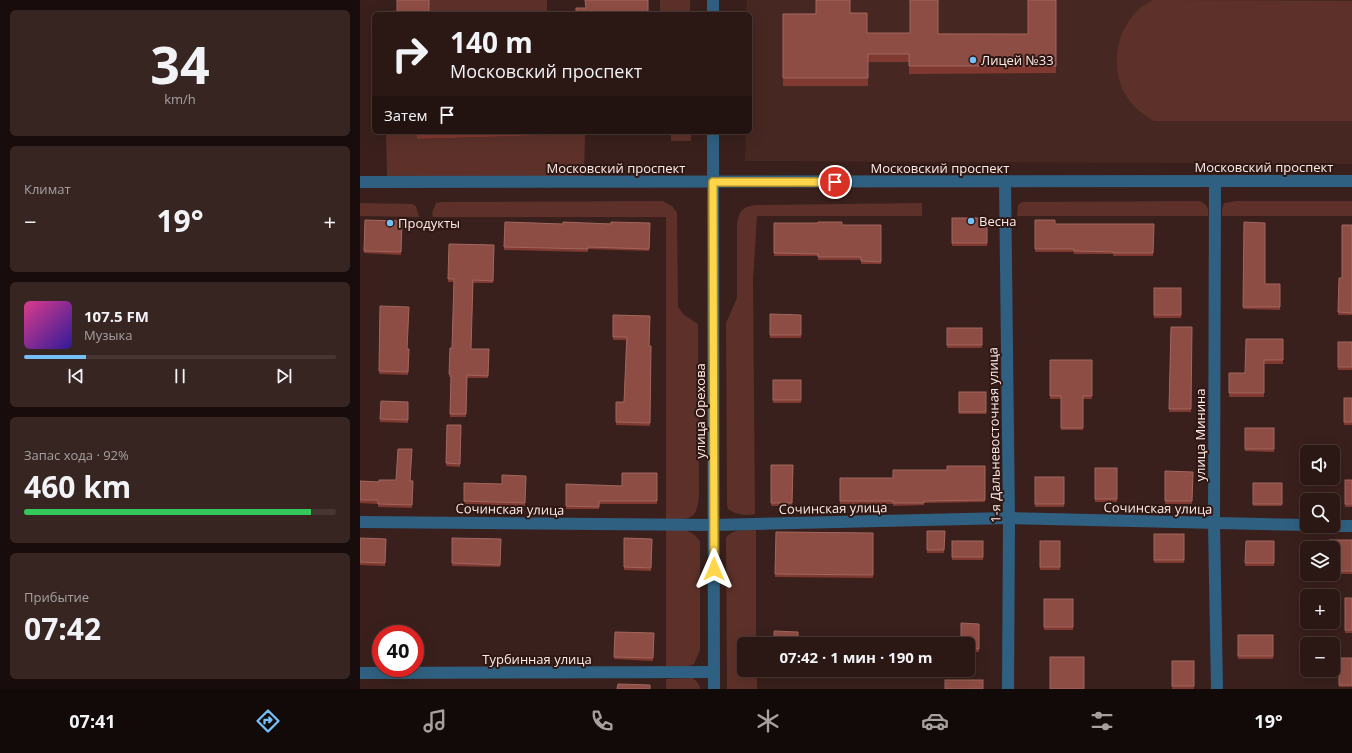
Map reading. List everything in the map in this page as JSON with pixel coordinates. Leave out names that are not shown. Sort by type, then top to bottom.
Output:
[{"type":"street","points":[[713,0],[713,12]]},
{"type":"street","name":"улица Орехова","points":[[713,134],[714,689]]},
{"type":"street","name":"улица Минина","points":[[1215,181],[1214,524],[1217,689]]},
{"type":"street","name":"Московский проспект","points":[[360,182],[1352,181]]},
{"type":"street","name":"1-я Дальневосточная улица","points":[[1006,182],[1009,518],[1008,689]]},
{"type":"street","name":"Сочинская улица","points":[[360,522],[714,525],[1009,518],[1300,525]]},
{"type":"street","points":[[1340,526],[1352,526]]},
{"type":"street","name":"Турбинная улица","points":[[360,673],[714,672]]},
{"type":"shaded area","points":[[429,0],[547,0],[547,12],[429,12]]},
{"type":"shaded area","points":[[660,0],[690,0],[690,12],[660,12]]},
{"type":"shaded area","points":[[747,0],[1352,0],[1352,164],[745,161],[746,134],[752,134],[752,12],[746,12]]},
{"type":"shaded area","points":[[1153,0],[1352,1],[1352,121],[1154,121],[1138,110],[1127,97],[1121,85],[1117,59],[1118,46],[1122,33],[1129,21],[1140,9]]},
{"type":"shaded area","points":[[386,134],[417,134],[417,139],[585,134],[584,175],[582,181],[390,181],[387,176]]},
{"type":"shaded area","points":[[671,134],[691,134],[691,141],[671,141]]},
{"type":"shaded area","points":[[663,201],[672,206],[677,212],[678,307],[684,315],[698,324],[699,496],[696,511],[693,515],[686,519],[666,519],[666,217],[433,217],[432,213],[436,203],[442,202]]},
{"type":"shaded area","points":[[1199,201],[1204,203],[1206,206],[1208,216],[1017,216],[1018,205],[1022,202]]},
{"type":"shaded area","points":[[1237,201],[1352,201],[1352,216],[1222,216],[1224,203]]},
{"type":"shaded area","points":[[360,203],[412,204],[416,206],[419,217],[360,216]]},
{"type":"shaded area","points":[[922,203],[922,216],[757,216],[753,280],[755,514],[748,515],[735,513],[728,509],[726,323],[737,298],[737,223],[742,210],[756,205]]},
{"type":"shaded area","points":[[666,530],[681,530],[690,532],[697,537],[700,542],[700,650],[694,664],[688,666],[666,666]]},
{"type":"shaded area","points":[[756,530],[756,637],[737,637],[737,677],[757,677],[757,689],[727,689],[726,538],[735,531]]},
{"type":"shaded area","points":[[693,678],[699,684],[700,689],[666,689],[666,679]]},
{"type":"building","points":[[397,0],[429,0],[429,12],[397,12]]},
{"type":"building","points":[[585,0],[648,0],[648,12],[576,12],[576,8],[586,8]]},
{"type":"building","points":[[816,0],[850,0],[850,13],[867,13],[867,33],[910,33],[910,0],[938,0],[938,34],[1028,34],[1028,0],[1056,0],[1056,66],[909,66],[909,54],[868,54],[868,78],[783,78],[783,14],[816,14]]},
{"type":"building","points":[[952,218],[987,218],[987,243],[952,243]]},
{"type":"building","points":[[365,220],[402,221],[401,252],[364,251]]},
{"type":"building","points":[[1035,220],[1055,220],[1055,224],[1154,224],[1153,253],[1113,253],[1074,251],[1074,249],[1035,249]]},
{"type":"building","points":[[505,222],[563,224],[563,222],[611,224],[611,222],[650,223],[649,249],[504,247]]},
{"type":"building","points":[[842,222],[842,225],[881,225],[881,262],[861,261],[861,257],[818,257],[818,254],[774,253],[774,223]]},
{"type":"building","points":[[1244,222],[1265,223],[1265,284],[1280,284],[1280,307],[1243,307]]},
{"type":"building","points":[[1342,225],[1352,225],[1352,313],[1338,312],[1339,278],[1342,278]]},
{"type":"building","points":[[449,244],[494,245],[493,281],[473,280],[471,349],[489,349],[488,376],[467,375],[466,414],[450,414],[451,375],[449,374],[450,348],[452,348],[454,279],[448,279]]},
{"type":"building","points":[[1154,288],[1181,288],[1181,315],[1154,315]]},
{"type":"building","points":[[380,306],[409,307],[407,349],[409,349],[408,372],[379,371]]},
{"type":"building","points":[[770,314],[801,315],[801,335],[770,335]]},
{"type":"building","points":[[613,315],[650,316],[650,423],[616,422],[616,402],[624,402],[627,337],[613,337]]},
{"type":"building","points":[[1171,327],[1192,327],[1191,409],[1169,409]]},
{"type":"building","points":[[947,328],[982,328],[982,345],[947,345]]},
{"type":"building","points":[[1246,339],[1283,339],[1283,360],[1264,360],[1264,393],[1229,393],[1229,373],[1245,373]]},
{"type":"building","points":[[1338,342],[1352,342],[1352,367],[1338,367]]},
{"type":"building","points":[[1050,360],[1092,360],[1092,396],[1083,396],[1083,428],[1061,428],[1061,396],[1050,396]]},
{"type":"building","points":[[773,380],[801,380],[801,400],[773,400]]},
{"type":"building","points":[[959,392],[986,392],[986,412],[959,412]]},
{"type":"building","points":[[1344,398],[1352,398],[1352,422],[1344,422]]},
{"type":"building","points":[[381,401],[408,402],[408,420],[380,419]]},
{"type":"building","points":[[447,425],[461,425],[460,464],[446,463]]},
{"type":"building","points":[[1245,428],[1274,428],[1274,449],[1245,449]]},
{"type":"building","points":[[398,449],[412,449],[410,481],[413,481],[412,505],[378,504],[378,500],[360,500],[360,481],[379,482],[379,480],[396,480]]},
{"type":"building","points":[[771,465],[793,465],[792,503],[771,503]]},
{"type":"building","points":[[947,466],[985,466],[985,500],[924,501],[924,503],[893,503],[893,501],[840,501],[840,478],[893,478],[893,470],[947,470]]},
{"type":"building","points":[[1095,468],[1117,468],[1117,499],[1095,499]]},
{"type":"building","points":[[1165,471],[1193,472],[1192,501],[1165,501]]},
{"type":"building","points":[[622,473],[657,473],[657,501],[599,501],[599,507],[566,506],[566,484],[622,486]]},
{"type":"building","points":[[502,475],[526,476],[525,503],[464,501],[464,483],[502,484]]},
{"type":"building","points":[[1035,477],[1064,477],[1064,504],[1035,504]]},
{"type":"building","points":[[1345,480],[1352,480],[1352,504],[1345,504]]},
{"type":"building","points":[[1253,483],[1282,483],[1282,504],[1253,504]]},
{"type":"building","points":[[927,531],[945,531],[944,550],[927,550]]},
{"type":"building","points":[[776,532],[873,533],[873,575],[775,574]]},
{"type":"building","points":[[1154,534],[1184,534],[1184,560],[1154,560]]},
{"type":"building","points":[[360,538],[386,539],[385,563],[360,562]]},
{"type":"building","points":[[452,538],[501,539],[500,565],[452,563]]},
{"type":"building","points":[[624,538],[652,539],[651,568],[624,567]]},
{"type":"building","points":[[1352,540],[1352,571],[1340,571],[1340,541],[1329,541]]},
{"type":"building","points":[[952,541],[983,541],[983,557],[952,557]]},
{"type":"building","points":[[1040,541],[1060,541],[1060,567],[1040,567]]},
{"type":"building","points":[[1246,541],[1274,541],[1274,563],[1245,563]]},
{"type":"building","points":[[1345,598],[1352,598],[1352,630],[1345,630]]},
{"type":"building","points":[[1044,599],[1073,599],[1073,627],[1044,627]]},
{"type":"building","points":[[961,623],[979,624],[979,649],[975,649],[975,637],[961,637]]},
{"type":"building","points":[[774,631],[798,632],[798,637],[774,637]]},
{"type":"building","points":[[615,632],[654,633],[653,658],[614,657]]},
{"type":"building","points":[[1238,635],[1273,635],[1273,656],[1238,656]]},
{"type":"building","points":[[1050,657],[1084,657],[1084,689],[1050,689]]},
{"type":"building","points":[[1340,658],[1352,658],[1352,685],[1339,685]]},
{"type":"building","points":[[1172,661],[1194,661],[1194,686],[1172,686]]},
{"type":"building","points":[[945,680],[983,680],[983,689],[945,689]]},
{"type":"building","points":[[618,684],[650,685],[650,689],[617,689]]},
{"type":"place","name":"Лицей №33","points":[[973,60]]},
{"type":"place","name":"Весна","points":[[971,221]]},
{"type":"place","name":"Продукты","points":[[390,223]]},
{"type":"route","points":[[714,569],[713,182],[835,182]]}]
